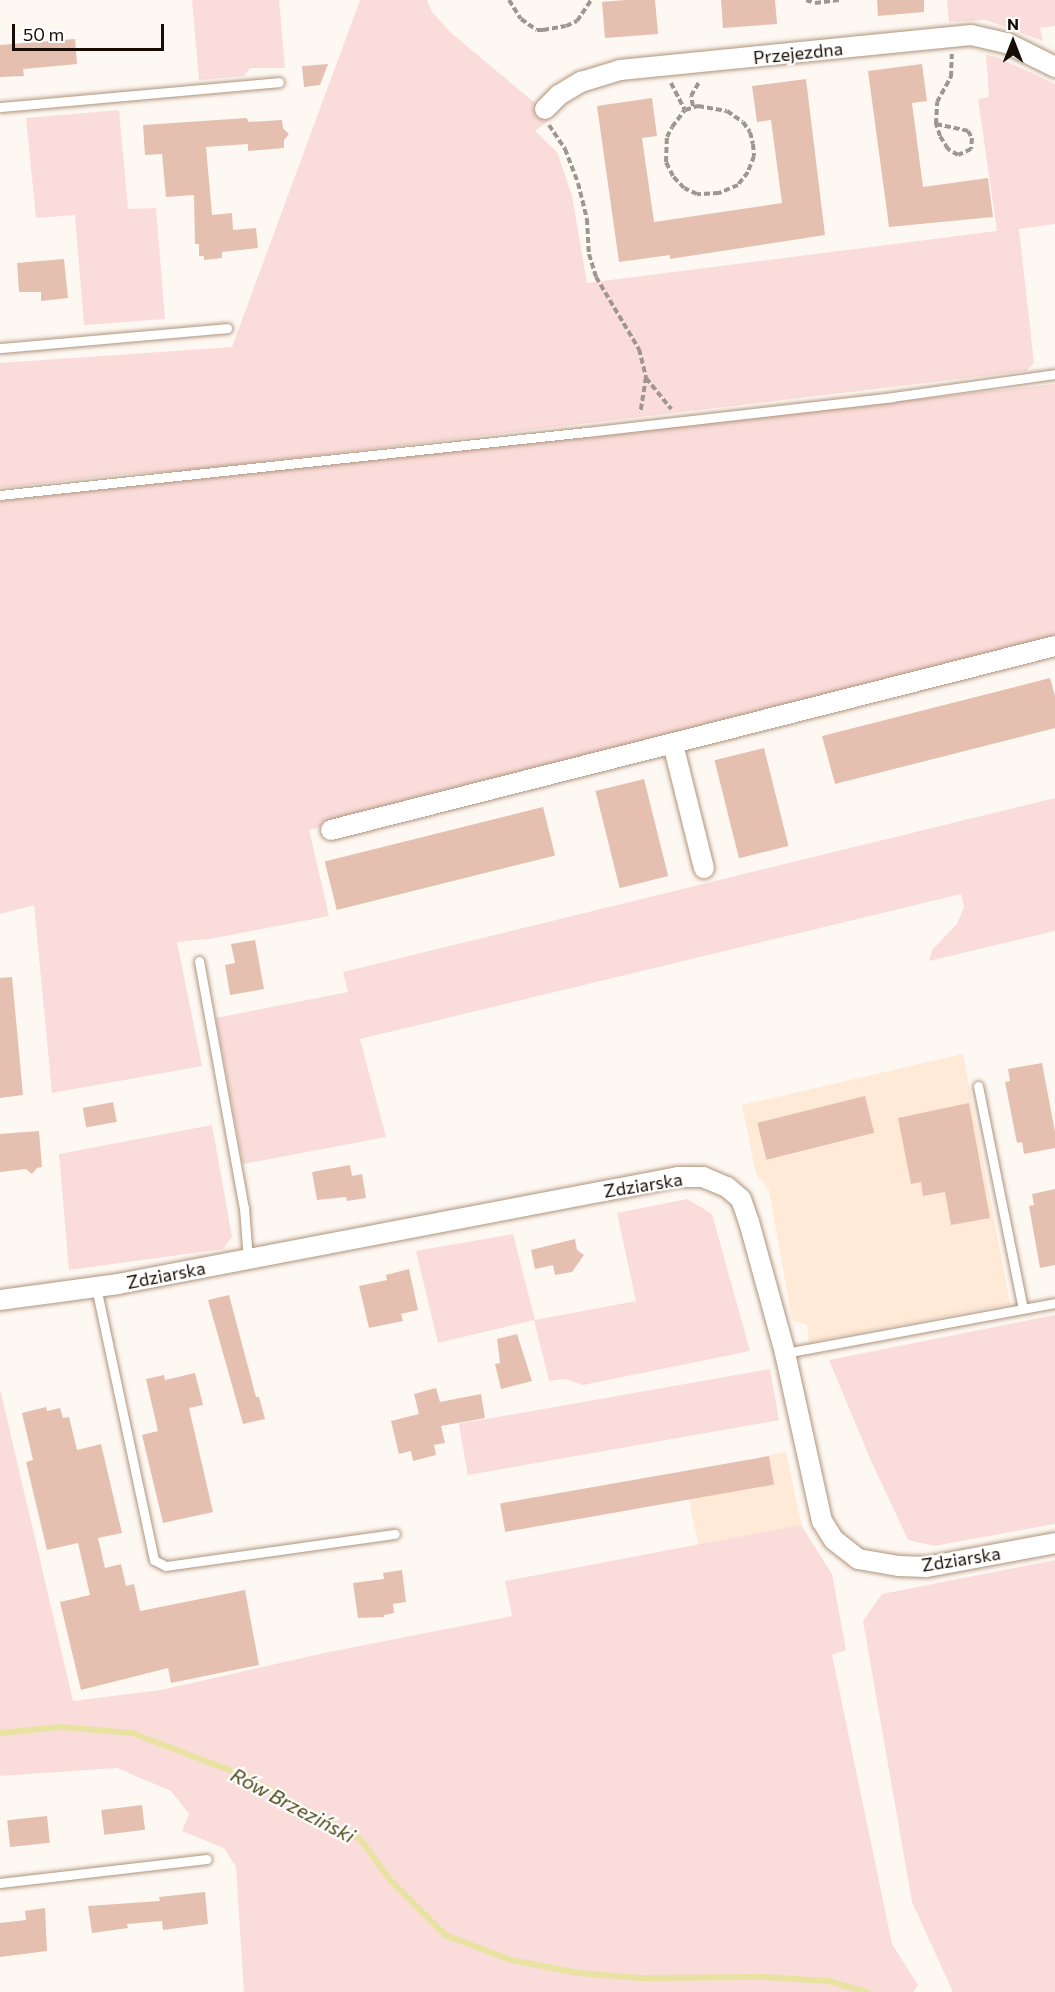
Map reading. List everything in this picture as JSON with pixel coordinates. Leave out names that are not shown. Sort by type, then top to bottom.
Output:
[{"type":"street","name":"Przejezdna","points":[[548,116],[559,95],[581,82],[620,70],[971,35],[1007,44],[1055,67]]},
{"type":"street","points":[[331,830],[1055,646]]},
{"type":"street","points":[[673,744],[704,868]]},
{"type":"street","name":"Zdziarska","points":[[0,1300],[96,1287],[248,1260],[678,1177],[703,1177],[727,1187],[741,1199],[785,1353],[822,1521],[834,1540],[858,1559],[883,1565],[926,1567],[1055,1543]]},
{"type":"lane","points":[[0,107],[279,82]]},
{"type":"lane","points":[[0,348],[227,328]]},
{"type":"lane","points":[[0,495],[892,397],[1055,374]]},
{"type":"lane","points":[[199,961],[244,1208],[248,1260]]},
{"type":"lane","points":[[978,1086],[1023,1309]]},
{"type":"lane","points":[[96,1287],[154,1560],[166,1566],[395,1534]]},
{"type":"lane","points":[[785,1353],[1055,1303]]},
{"type":"lane","points":[[0,1883],[207,1859]]},
{"type":"path","points":[[509,0],[521,19],[537,30],[543,30],[566,26],[577,21],[590,5],[591,0]]},
{"type":"path","points":[[806,0],[829,3],[839,0]]},
{"type":"path","points":[[936,124],[968,131],[972,138],[970,149],[958,155],[948,149],[936,124],[937,102],[951,77],[951,50]]},
{"type":"path","points":[[693,106],[692,96],[703,77]]},
{"type":"path","points":[[669,79],[685,110]]},
{"type":"path","points":[[693,106],[715,106],[727,111],[750,132],[754,156],[748,172],[738,186],[719,193],[697,194],[684,188],[673,176],[666,162],[667,137],[685,110],[693,106]]},
{"type":"path","points":[[548,116],[549,125],[565,149],[578,183],[587,219],[589,254],[596,277],[639,349],[646,377],[680,421]]},
{"type":"path","points":[[637,426],[646,377]]},
{"type":"shaded area","points":[[192,0],[279,0],[285,68],[250,68],[244,76],[199,80]]},
{"type":"shaded area","points":[[360,0],[427,0],[432,12],[450,32],[536,104],[550,119],[535,131],[557,152],[572,196],[587,283],[997,231],[978,99],[989,97],[986,55],[997,57],[1055,84],[1055,224],[1019,229],[1034,363],[1026,371],[186,471],[127,474],[0,488],[0,363],[232,347]]},
{"type":"shaded area","points":[[947,0],[1055,0],[1055,26],[1040,28],[1043,41],[986,20],[949,22]]},
{"type":"shaded area","points":[[119,110],[128,209],[156,208],[165,319],[84,325],[75,215],[36,218],[26,118]]},
{"type":"shaded area","points":[[1055,384],[1055,640],[309,830],[329,916],[209,939],[177,942],[202,1066],[52,1093],[34,905],[0,914],[0,501]]},
{"type":"shaded area","points":[[1055,798],[1055,931],[929,961],[932,950],[957,924],[964,907],[961,894],[360,1039],[386,1137],[243,1164],[216,1018],[348,992],[343,972]]},
{"type":"shaded area","points":[[963,1054],[1010,1304],[809,1342],[807,1325],[792,1320],[769,1190],[756,1174],[742,1105]]},
{"type":"shaded area","points":[[212,1125],[232,1237],[223,1249],[69,1270],[59,1154]]},
{"type":"shaded area","points":[[687,1199],[712,1214],[750,1351],[583,1385],[565,1379],[549,1381],[534,1320],[438,1343],[416,1251],[513,1234],[535,1320],[636,1301],[617,1213]]},
{"type":"shaded area","points":[[1055,1315],[1055,1524],[934,1546],[908,1540],[872,1463],[829,1360]]},
{"type":"shaded area","points":[[770,1369],[779,1420],[468,1475],[459,1424]]},
{"type":"shaded area","points":[[0,1389],[73,1701],[161,1690],[324,1653],[512,1616],[505,1581],[801,1525],[832,1574],[846,1650],[832,1655],[892,1944],[918,1985],[913,1992],[244,1992],[236,1867],[224,1848],[182,1831],[189,1814],[171,1791],[117,1768],[0,1776]]},
{"type":"shaded area","points":[[786,1452],[802,1525],[699,1547],[683,1474]]},
{"type":"shaded area","points":[[1055,1560],[1055,1992],[953,1992],[912,1902],[863,1621],[882,1594]]},
{"type":"building","points":[[655,0],[658,34],[605,38],[602,2]]},
{"type":"building","points":[[721,0],[775,0],[777,24],[723,28]]},
{"type":"building","points":[[877,0],[924,0],[924,12],[878,16]]},
{"type":"building","points":[[75,39],[77,64],[23,69],[24,76],[0,77],[0,45]]},
{"type":"building","points":[[328,64],[320,85],[304,87],[302,66]]},
{"type":"building","points":[[922,64],[927,101],[912,103],[923,187],[988,178],[993,217],[889,227],[868,71]]},
{"type":"building","points":[[806,79],[825,235],[670,259],[670,255],[619,262],[597,106],[652,98],[657,136],[642,138],[654,222],[782,203],[771,120],[757,122],[752,86]]},
{"type":"building","points":[[247,118],[248,122],[282,120],[283,128],[289,134],[284,140],[284,148],[248,151],[248,144],[206,147],[212,215],[232,213],[233,230],[256,228],[258,248],[222,252],[222,258],[204,260],[204,256],[199,256],[199,244],[195,244],[194,195],[166,197],[162,154],[145,155],[143,125]]},
{"type":"building","points":[[64,259],[68,298],[41,301],[41,292],[19,292],[17,263]]},
{"type":"building","points":[[1050,678],[1055,696],[1055,728],[835,784],[822,736]]},
{"type":"building","points":[[764,748],[788,846],[739,858],[715,760]]},
{"type":"building","points":[[644,779],[668,876],[620,888],[595,791]]},
{"type":"building","points":[[543,807],[555,856],[337,910],[325,861]]},
{"type":"building","points":[[255,940],[264,989],[230,995],[225,965],[235,963],[231,944]]},
{"type":"building","points":[[12,977],[23,1095],[0,1098],[0,978]]},
{"type":"building","points":[[1042,1063],[1055,1132],[1055,1148],[1024,1154],[1022,1142],[1017,1143],[1005,1082],[1010,1081],[1008,1069]]},
{"type":"building","points":[[865,1096],[874,1133],[766,1160],[757,1123]]},
{"type":"building","points":[[113,1102],[117,1122],[86,1128],[83,1108]]},
{"type":"building","points":[[969,1103],[990,1218],[951,1225],[945,1192],[923,1196],[921,1182],[911,1184],[898,1118]]},
{"type":"building","points":[[39,1131],[42,1167],[37,1168],[32,1174],[26,1169],[0,1172],[0,1134]]},
{"type":"building","points":[[350,1165],[352,1176],[362,1174],[366,1198],[347,1201],[346,1197],[317,1200],[312,1172]]},
{"type":"building","points":[[1055,1189],[1055,1265],[1040,1268],[1029,1206],[1034,1205],[1032,1194]]},
{"type":"building","points":[[575,1239],[577,1250],[584,1255],[572,1272],[555,1275],[553,1265],[535,1269],[531,1250]]},
{"type":"building","points":[[409,1269],[418,1310],[401,1314],[403,1321],[369,1328],[359,1286],[387,1280],[386,1275]]},
{"type":"building","points":[[229,1295],[256,1397],[259,1397],[265,1419],[243,1424],[208,1300]]},
{"type":"building","points":[[517,1334],[532,1381],[501,1389],[495,1364],[500,1363],[497,1339]]},
{"type":"building","points":[[195,1373],[203,1405],[189,1408],[213,1512],[163,1523],[142,1435],[158,1431],[146,1379],[164,1375],[165,1380]]},
{"type":"building","points":[[436,1388],[440,1402],[481,1394],[485,1418],[441,1426],[445,1443],[434,1445],[436,1455],[413,1461],[411,1451],[399,1454],[391,1421],[419,1414],[414,1394]]},
{"type":"building","points":[[46,1407],[47,1411],[60,1408],[63,1418],[69,1417],[77,1450],[101,1444],[122,1533],[98,1538],[105,1568],[121,1564],[126,1586],[134,1584],[140,1611],[245,1590],[259,1665],[171,1683],[168,1668],[81,1690],[60,1602],[90,1595],[78,1543],[47,1550],[26,1462],[33,1460],[22,1413]]},
{"type":"building","points":[[769,1456],[774,1485],[505,1532],[500,1503]]},
{"type":"building","points":[[402,1570],[406,1602],[393,1604],[394,1613],[384,1615],[384,1617],[358,1618],[353,1583],[384,1579],[383,1573]]},
{"type":"building","points":[[142,1805],[145,1830],[104,1835],[101,1810]]},
{"type":"building","points":[[47,1816],[50,1843],[10,1847],[7,1820]]},
{"type":"building","points":[[205,1892],[208,1924],[163,1930],[162,1921],[127,1924],[128,1928],[92,1933],[88,1906],[160,1901],[159,1897]]},
{"type":"building","points":[[45,1908],[47,1951],[0,1957],[0,1923],[26,1920],[25,1911]]},
{"type":"waterway","name":"Rów Brzeziński","points":[[0,1733],[61,1727],[132,1733],[245,1776],[360,1839],[391,1881],[445,1935],[511,1960],[579,1973],[640,1978],[762,1977],[828,1981],[867,1992]]}]
